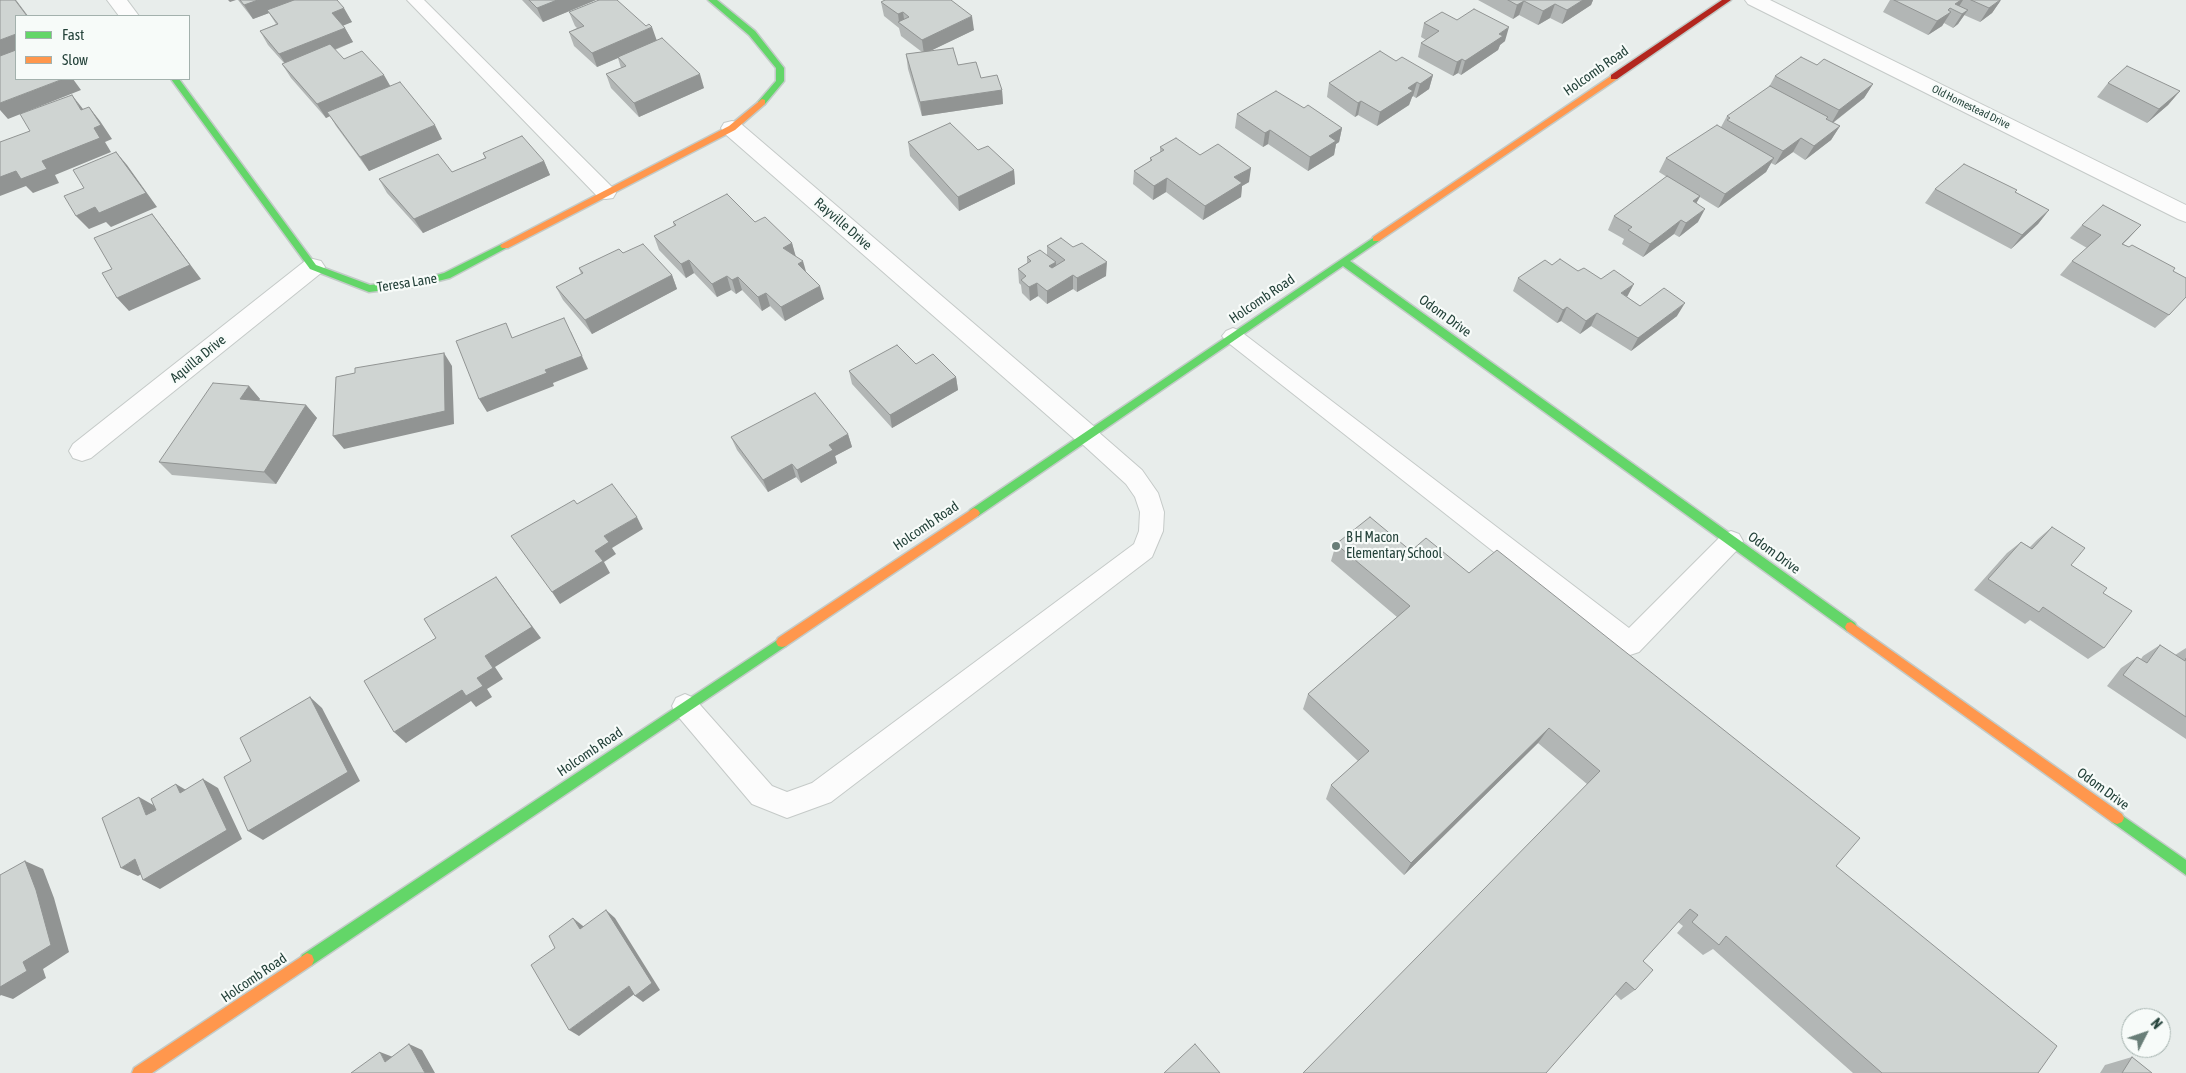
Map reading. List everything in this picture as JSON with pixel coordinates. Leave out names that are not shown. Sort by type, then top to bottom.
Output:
[{"type":"street","points":[[117,0],[128,15]]},
{"type":"street","points":[[712,0],[752,33],[780,68],[780,81],[768,97],[732,128]]},
{"type":"street","name":"Holcomb Road","points":[[139,1073],[1088,436],[1727,0]]},
{"type":"street","name":"Old Homestead Drive","points":[[1755,0],[2186,214]]},
{"type":"street","points":[[176,80],[313,267]]},
{"type":"street","name":"Teresa Lane","points":[[313,267],[369,289],[419,284],[447,276],[732,128]]},
{"type":"street","name":"Rayville Drive","points":[[732,128],[1088,436]]},
{"type":"street","name":"Odom Drive","points":[[1344,262],[2186,868]]},
{"type":"street","name":"Aquilla Drive","points":[[82,451],[313,267]]},
{"type":"lane","points":[[415,0],[606,193]]},
{"type":"lane","points":[[1233,336],[1630,644],[1731,541]]},
{"type":"lane","points":[[685,706],[762,795],[787,805],[821,793],[1144,550],[1151,531],[1152,512],[1146,493],[1134,477],[1088,436]]},
{"type":"building","points":[[0,0],[15,0],[26,15],[15,15],[15,34],[0,40]]},
{"type":"building","points":[[240,0],[258,0],[244,5]]},
{"type":"building","points":[[294,0],[337,0],[344,8],[332,13],[345,28],[279,54],[260,31],[278,24],[267,10]]},
{"type":"building","points":[[529,0],[557,0],[537,8]]},
{"type":"building","points":[[599,0],[617,0],[646,26],[649,24],[652,27],[592,53],[569,32],[584,26],[569,12]]},
{"type":"building","points":[[885,0],[951,0],[972,16],[922,40],[898,22],[909,17],[903,12],[898,14],[881,2]]},
{"type":"building","points":[[1508,0],[1583,0],[1567,10],[1555,4],[1543,11],[1524,1],[1517,5]]},
{"type":"building","points":[[1894,0],[1961,0],[1955,4],[1968,10],[1962,14],[1950,8],[1948,10],[1951,12],[1937,21]]},
{"type":"building","points":[[1971,0],[2000,0],[1989,8]]},
{"type":"building","points":[[1474,9],[1509,27],[1499,34],[1503,36],[1465,61],[1462,59],[1457,62],[1421,43],[1439,31],[1424,23],[1442,12],[1457,20]]},
{"type":"building","points":[[662,38],[700,74],[634,103],[606,74],[626,66],[618,57]]},
{"type":"building","points":[[330,44],[344,59],[362,51],[384,75],[317,104],[282,64]]},
{"type":"building","points":[[953,48],[958,65],[976,62],[981,78],[997,75],[1002,90],[920,102],[906,54]]},
{"type":"building","points":[[15,50],[15,80],[60,80],[0,103],[0,56]]},
{"type":"building","points":[[1380,51],[1396,61],[1402,57],[1433,75],[1420,84],[1417,82],[1408,88],[1413,91],[1380,112],[1361,101],[1358,103],[1329,83]]},
{"type":"building","points":[[1801,57],[1817,65],[1824,59],[1873,84],[1839,110],[1775,76]]},
{"type":"building","points":[[2127,66],[2180,91],[2159,109],[2108,83]]},
{"type":"building","points":[[400,82],[435,125],[360,157],[327,112]]},
{"type":"building","points":[[1770,86],[1828,117],[1826,119],[1840,126],[1814,146],[1801,138],[1783,151],[1727,120],[1730,118],[1727,116]]},
{"type":"building","points":[[1276,91],[1304,108],[1308,105],[1342,128],[1329,136],[1336,141],[1310,157],[1270,130],[1265,133],[1237,114]]},
{"type":"building","points":[[72,95],[81,110],[89,107],[101,125],[94,128],[100,138],[42,161],[47,169],[21,179],[16,171],[0,177],[0,142],[30,131],[20,114]]},
{"type":"building","points":[[950,123],[978,150],[988,146],[1014,170],[958,197],[908,142]]},
{"type":"building","points":[[1717,125],[1774,158],[1725,194],[1666,158]]},
{"type":"building","points":[[522,136],[544,161],[414,219],[379,179],[438,154],[452,172],[486,158],[483,153]]},
{"type":"building","points":[[1176,138],[1200,155],[1218,144],[1251,168],[1234,177],[1242,183],[1205,206],[1167,178],[1154,186],[1134,171],[1164,150],[1160,147]]},
{"type":"building","points":[[116,152],[146,193],[99,213],[95,207],[76,216],[64,196],[84,188],[73,170]]},
{"type":"building","points":[[1964,164],[2017,190],[2015,192],[2049,210],[2022,235],[1935,189]]},
{"type":"building","points":[[1667,176],[1700,196],[1693,201],[1705,209],[1686,223],[1681,220],[1650,244],[1628,230],[1632,227],[1614,216]]},
{"type":"building","points":[[727,194],[755,222],[765,217],[792,243],[783,248],[803,261],[798,264],[820,286],[781,307],[766,293],[758,297],[738,277],[732,280],[727,276],[712,284],[689,260],[681,264],[654,236],[676,225],[673,222]]},
{"type":"building","points":[[2103,205],[2141,225],[2122,244],[2129,247],[2132,245],[2175,268],[2173,271],[2186,278],[2186,297],[2169,315],[2072,261],[2101,235],[2082,225]]},
{"type":"building","points":[[152,214],[190,265],[117,298],[102,273],[112,269],[94,238]]},
{"type":"building","points":[[1061,238],[1073,247],[1082,243],[1107,262],[1077,278],[1073,275],[1047,291],[1037,283],[1029,287],[1021,280],[1026,276],[1018,269],[1031,261],[1027,257],[1040,250],[1056,262],[1049,266],[1052,268],[1065,260],[1047,246]]},
{"type":"building","points":[[643,244],[672,275],[585,320],[556,287],[583,273],[579,268],[619,249],[623,253]]},
{"type":"building","points":[[1560,259],[1578,271],[1584,268],[1601,279],[1614,270],[1634,284],[1621,293],[1640,306],[1664,288],[1685,303],[1638,338],[1597,313],[1586,321],[1567,307],[1563,310],[1518,278],[1545,260],[1552,265]]},
{"type":"building","points":[[564,318],[582,356],[545,370],[547,373],[479,399],[456,341],[506,323],[512,338]]},
{"type":"building","points":[[897,345],[916,364],[933,354],[956,377],[890,415],[849,371]]},
{"type":"building","points":[[444,353],[445,411],[333,436],[336,377],[355,373],[355,368]]},
{"type":"building","points":[[213,383],[249,386],[240,399],[306,405],[264,472],[159,462]]},
{"type":"building","points":[[815,393],[848,434],[829,445],[833,450],[797,470],[792,464],[763,480],[731,437]]},
{"type":"building","points":[[612,484],[637,517],[604,536],[609,542],[595,551],[603,561],[552,592],[511,536],[574,500],[577,504]]},
{"type":"building","points":[[1370,517],[1411,551],[1426,538],[1469,573],[1497,550],[1860,838],[1836,866],[2057,1046],[2038,1073],[1882,1073],[1726,936],[1719,945],[1692,922],[1698,915],[1690,909],[1643,961],[1653,970],[1635,990],[1626,982],[1546,1073],[1303,1073],[1600,771],[1549,728],[1411,863],[1331,785],[1369,751],[1308,694],[1410,606],[1336,544]]},
{"type":"building","points":[[2052,527],[2085,548],[2071,565],[2107,588],[2103,593],[2132,611],[2104,648],[2043,607],[2039,612],[1988,579],[2021,542],[2032,549]]},
{"type":"building","points":[[496,577],[532,627],[485,656],[493,668],[477,678],[483,686],[466,696],[462,690],[394,732],[364,681],[436,638],[424,619]]},
{"type":"building","points":[[2160,645],[2185,661],[2186,658],[2186,717],[2123,675],[2137,657],[2147,663]]},
{"type":"building","points":[[310,697],[348,772],[248,831],[224,777],[251,761],[240,738]]},
{"type":"building","points":[[203,779],[227,830],[143,880],[135,859],[121,868],[102,818],[139,797],[146,815],[156,810],[151,799],[176,784],[180,793]]},
{"type":"building","points":[[25,861],[36,890],[51,945],[23,962],[27,971],[0,987],[0,875]]},
{"type":"building","points":[[606,910],[652,983],[635,996],[629,986],[569,1030],[531,965],[555,948],[549,936],[573,918],[580,929]]},
{"type":"building","points":[[409,1044],[425,1073],[351,1073],[380,1052],[385,1062]]},
{"type":"building","points":[[1195,1044],[1220,1073],[1164,1073]]},
{"type":"building","points":[[2133,1058],[2152,1073],[2122,1073]]},
{"type":"traffic: fast","points":[[712,0],[752,33],[780,68],[780,81],[762,102]]},
{"type":"traffic: fast","points":[[176,80],[313,267],[369,289],[419,283],[447,276],[505,246]]},
{"type":"traffic: fast","points":[[974,513],[1376,239]]},
{"type":"traffic: fast","points":[[1344,262],[1851,627]]},
{"type":"traffic: fast","points":[[307,960],[782,642]]},
{"type":"traffic: fast","points":[[2117,818],[2186,868]]},
{"type":"traffic: slow","points":[[1376,239],[1614,77]]},
{"type":"traffic: slow","points":[[505,246],[732,128],[762,102]]},
{"type":"traffic: slow","points":[[782,642],[974,513]]},
{"type":"traffic: slow","points":[[1851,627],[2117,818]]},
{"type":"traffic: slow","points":[[139,1073],[307,960]]},
{"type":"traffic: jam","points":[[1614,77],[1727,0]]},
{"type":"place","name":"B H Macon Elementary School","points":[[1336,546]]}]
